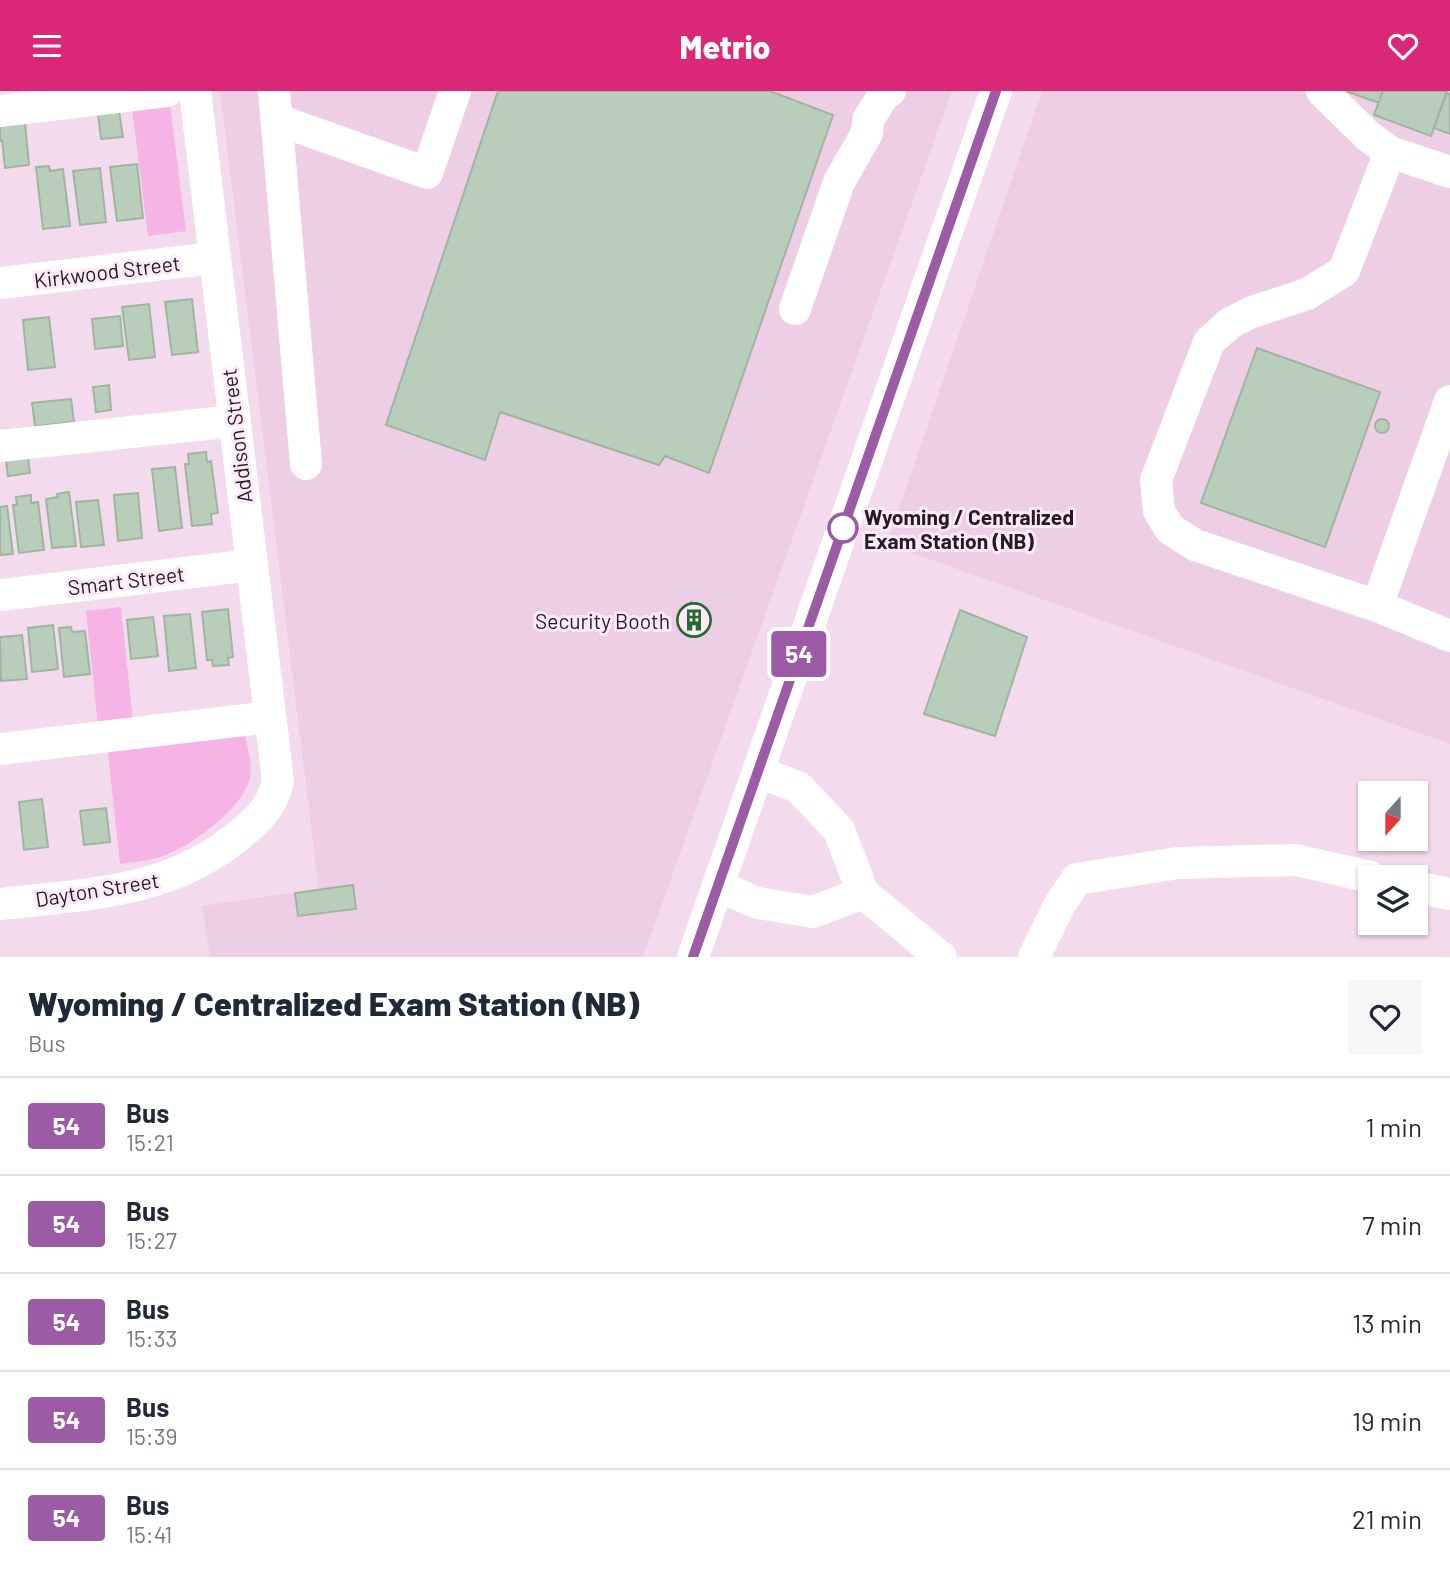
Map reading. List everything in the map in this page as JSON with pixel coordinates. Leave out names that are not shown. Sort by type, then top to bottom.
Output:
[{"type":"street","points":[[0,111],[167,91]]},
{"type":"street","name":"Addison Street","points":[[195,91],[278,781]]},
{"type":"street","points":[[306,464],[276,105],[427,173],[455,91]]},
{"type":"street","points":[[795,309],[839,182],[867,134],[868,120],[890,91]]},
{"type":"street","points":[[867,134],[879,130],[898,101],[897,91]]},
{"type":"street","points":[[693,957],[996,91]]},
{"type":"street","points":[[1322,91],[1368,136],[1391,152],[1450,172]]},
{"type":"street","points":[[1391,152],[1344,271],[1307,294],[1252,312],[1230,323],[1209,342],[1156,480],[1159,511],[1170,529],[1195,545],[1377,606],[1450,636]]},
{"type":"street","name":"Kirkwood Street","points":[[0,283],[214,258]]},
{"type":"street","points":[[1377,606],[1450,401]]},
{"type":"street","points":[[0,446],[234,421]]},
{"type":"street","name":"Smart Street","points":[[0,595],[252,565]]},
{"type":"street","points":[[0,749],[270,717]]},
{"type":"street","points":[[758,772],[798,787],[839,830],[863,893],[941,957]]},
{"type":"street","name":"Dayton Street","points":[[0,904],[113,890],[169,877],[223,848],[248,828],[270,805],[278,781]]},
{"type":"street","points":[[1034,957],[1060,904],[1077,879],[1178,863],[1296,860],[1358,874]]},
{"type":"street","points":[[718,886],[758,903],[813,912],[863,893]]},
{"type":"street","points":[[1428,889],[1450,894]]},
{"type":"shaded area","points":[[220,91],[952,91],[643,957],[210,957],[202,906],[319,889]]},
{"type":"shaded area","points":[[1042,91],[1450,91],[1450,744],[887,544]]},
{"type":"shaded area","points":[[170,104],[186,231],[148,236],[132,109]]},
{"type":"shaded area","points":[[121,607],[133,722],[98,725],[86,611]]},
{"type":"shaded area","points":[[244,729],[250,759],[250,778],[245,790],[227,814],[201,835],[174,851],[152,859],[120,864],[107,744]]},
{"type":"building","points":[[498,91],[770,91],[833,115],[709,473],[665,456],[659,465],[500,412],[485,460],[386,425]]},
{"type":"building","points":[[1345,91],[1383,91],[1379,103]]},
{"type":"building","points":[[1383,91],[1447,91],[1431,136],[1374,115]]},
{"type":"building","points":[[1447,93],[1450,94],[1450,134],[1434,128]]},
{"type":"building","points":[[119,111],[123,137],[101,139],[98,113]]},
{"type":"building","points":[[25,123],[29,165],[5,168],[0,125]]},
{"type":"building","points":[[137,164],[143,218],[117,221],[110,167]]},
{"type":"building","points":[[49,166],[50,171],[63,169],[70,226],[43,229],[36,167]]},
{"type":"building","points":[[100,168],[106,222],[80,225],[73,171]]},
{"type":"building","points":[[192,299],[198,352],[172,355],[165,302]]},
{"type":"building","points":[[149,304],[155,357],[129,360],[122,307]]},
{"type":"building","points":[[120,316],[123,346],[95,349],[92,319]]},
{"type":"building","points":[[49,317],[55,367],[28,370],[23,320]]},
{"type":"building","points":[[1257,348],[1380,392],[1325,547],[1201,503]]},
{"type":"building","points":[[109,385],[111,410],[96,412],[93,387]]},
{"type":"building","points":[[71,399],[74,422],[35,426],[32,403]]},
{"type":"building","points":[[1379,419],[1385,419],[1389,426],[1385,433],[1379,433],[1375,429],[1375,423]]},
{"type":"building","points":[[27,450],[30,473],[8,476],[5,453]]},
{"type":"building","points":[[206,452],[207,462],[211,461],[218,513],[211,514],[212,524],[192,526],[185,464],[189,464],[188,454]]},
{"type":"building","points":[[175,467],[182,528],[159,531],[152,469]]},
{"type":"building","points":[[69,492],[76,546],[52,548],[46,499]]},
{"type":"building","points":[[138,493],[142,538],[118,541],[114,495]]},
{"type":"building","points":[[31,495],[31,503],[38,502],[44,550],[19,553],[13,505],[17,505],[16,497]]},
{"type":"building","points":[[98,500],[104,545],[81,547],[76,502]]},
{"type":"building","points":[[7,506],[13,554],[0,555],[0,507]]},
{"type":"building","name":"Security Booth","points":[[691,602],[708,611],[697,634],[681,630]]},
{"type":"building","points":[[228,609],[233,657],[228,658],[229,665],[213,666],[212,660],[207,660],[202,612]]},
{"type":"building","points":[[960,610],[1027,637],[995,736],[924,714]]},
{"type":"building","points":[[190,614],[196,668],[169,671],[164,616]]},
{"type":"building","points":[[153,617],[158,656],[131,659],[127,620]]},
{"type":"building","points":[[53,625],[58,669],[32,672],[28,628]]},
{"type":"building","points":[[71,627],[72,632],[85,631],[90,674],[64,677],[59,628]]},
{"type":"building","points":[[22,635],[27,679],[1,681],[0,637]]},
{"type":"building","points":[[42,799],[48,847],[24,850],[19,802]]},
{"type":"building","points":[[106,808],[110,842],[84,845],[80,811]]},
{"type":"building","points":[[353,885],[356,909],[298,916],[295,893]]},
{"type":"bus line","name":"54","points":[[693,957],[996,91]]},
{"type":"place","name":"Wyoming / Centralized Exam Station (NB)","points":[[843,528]]},
{"type":"place","name":"Security Booth","points":[[694,620]]}]
